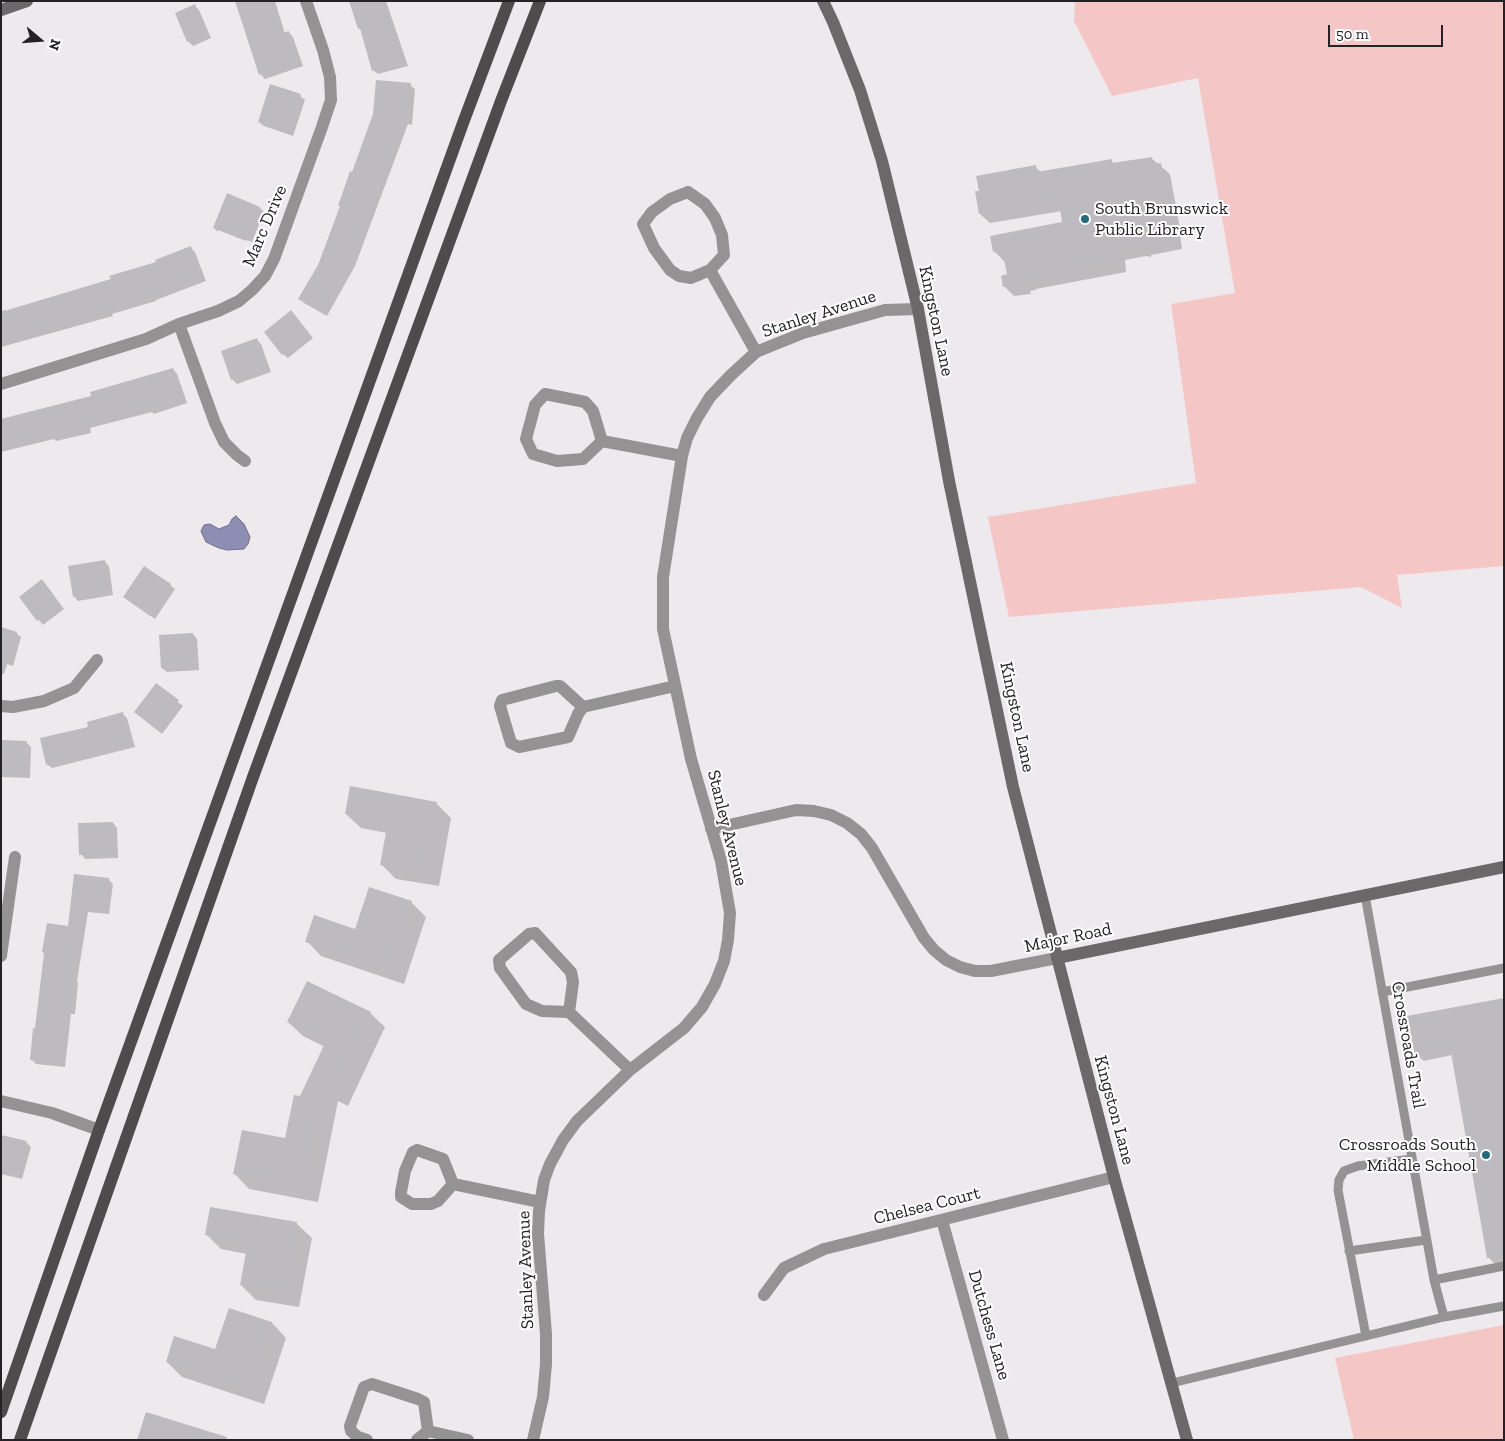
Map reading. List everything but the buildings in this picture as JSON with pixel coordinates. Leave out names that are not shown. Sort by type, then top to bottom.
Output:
[{"type":"main road","points":[[1,1412],[99,1130],[509,1]]},
{"type":"main road","points":[[20,1440],[253,777],[500,101],[540,1]]},
{"type":"street","points":[[1,10],[27,1]]},
{"type":"street","name":"Marc Drive","points":[[1,384],[146,339],[179,324],[218,311],[238,301],[265,276],[274,259],[330,100],[330,77],[306,1]]},
{"type":"street","name":"Kingston Lane","points":[[823,1],[860,90],[880,152],[918,309],[949,481],[1014,787],[1114,1177],[1188,1440]]},
{"type":"street","points":[[688,192],[705,204],[715,218],[722,235],[724,255],[710,270],[691,278],[679,276],[670,270],[654,248],[643,224],[652,212],[670,199],[688,192]]},
{"type":"street","points":[[710,270],[756,352]]},
{"type":"street","name":"Stanley Avenue","points":[[534,1440],[543,1397],[546,1364],[546,1334],[538,1234],[540,1202],[547,1172],[563,1140],[577,1121],[630,1070],[684,1028],[702,1007],[715,984],[724,961],[728,940],[730,913],[721,861],[691,759],[663,629],[663,577],[682,456],[690,432],[710,397],[730,374],[756,352],[802,333],[885,310],[918,309]]},
{"type":"street","points":[[179,324],[215,423],[224,442],[245,461]]},
{"type":"street","points":[[545,394],[585,402],[593,411],[602,440],[583,459],[558,461],[533,454],[526,439],[534,405],[545,394]]},
{"type":"street","points":[[602,440],[682,456]]},
{"type":"street","points":[[1,706],[13,707],[44,701],[74,688],[97,660]]},
{"type":"street","points":[[583,707],[560,686],[502,700],[500,706],[511,743],[519,747],[568,737],[583,707],[675,686]]},
{"type":"street","name":"Major Road","points":[[712,829],[796,810],[814,811],[831,815],[847,823],[861,834],[872,848],[924,938],[934,950],[946,960],[968,969],[991,971],[1504,867]]},
{"type":"street","points":[[1,956],[15,857]]},
{"type":"street","points":[[569,1012],[573,982],[571,972],[535,933],[529,934],[499,960],[500,968],[526,1004],[542,1011],[569,1012],[630,1070]]},
{"type":"street","points":[[1,1101],[52,1113],[99,1130]]},
{"type":"street","points":[[417,1150],[443,1159],[453,1184],[438,1201],[431,1204],[412,1204],[402,1197],[401,1192],[405,1171],[413,1152],[417,1150]]},
{"type":"street","name":"Chelsea Court","points":[[764,1295],[784,1268],[824,1249],[1114,1177]]},
{"type":"street","points":[[453,1184],[540,1202]]},
{"type":"street","name":"Dutchess Lane","points":[[942,1220],[1003,1440]]},
{"type":"street","points":[[367,1440],[351,1431],[350,1426],[364,1387],[368,1384],[418,1398],[424,1402],[428,1431]]},
{"type":"street","points":[[417,1440],[428,1431]]},
{"type":"street","points":[[428,1431],[468,1440]]},
{"type":"lane","name":"Crossroads Trail","points":[[1365,895],[1426,1240],[1444,1317]]},
{"type":"lane","points":[[1382,992],[1504,968]]},
{"type":"lane","points":[[1366,1336],[1338,1190],[1339,1180],[1344,1171],[1358,1166],[1412,1159]]},
{"type":"lane","points":[[1349,1251],[1426,1240]]},
{"type":"lane","points":[[1434,1280],[1504,1266]]},
{"type":"lane","points":[[1172,1383],[1444,1317],[1504,1306]]},
{"type":"shaded area","points":[[1075,1],[1504,1],[1504,566],[1397,575],[1402,608],[1361,587],[1009,617],[988,517],[1196,483],[1171,304],[1235,293],[1198,78],[1112,96],[1074,21]]},
{"type":"shaded area","points":[[1504,1325],[1504,1440],[1354,1440],[1335,1358]]},
{"type":"water","points":[[236,516],[244,524],[250,537],[244,549],[227,550],[206,542],[201,531],[204,525],[210,524],[219,529],[229,525]]},
{"type":"place","name":"South Brunswick Public Library","points":[[1085,219]]},
{"type":"place","name":"Crossroads South Middle School","points":[[1486,1155]]}]
